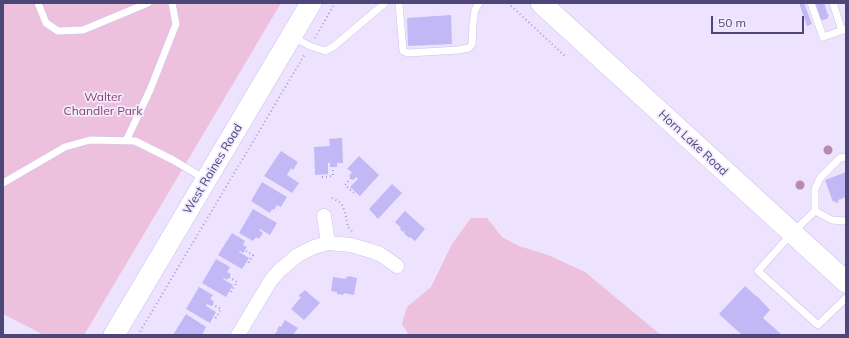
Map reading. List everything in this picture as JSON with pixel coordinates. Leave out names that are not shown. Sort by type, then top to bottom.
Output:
[{"type":"main road","name":"West Raines Road","points":[[114,335],[311,3]]},
{"type":"main road","name":"Horn Lake Road","points":[[541,3],[846,282]]},
{"type":"street","points":[[324,216],[328,243]]},
{"type":"street","points":[[238,335],[271,280],[280,270],[298,255],[314,247],[328,243],[351,245],[380,254],[397,266]]},
{"type":"lane","points":[[38,3],[46,23],[58,31],[82,30],[148,3]]},
{"type":"lane","points":[[126,141],[150,90],[176,24],[172,3]]},
{"type":"lane","points":[[399,3],[403,51],[408,53],[469,48],[472,44],[472,24],[475,10],[479,3]]},
{"type":"lane","points":[[811,3],[823,38],[844,30],[833,3]]},
{"type":"lane","points":[[292,36],[310,46],[325,51],[333,47],[383,4]]},
{"type":"lane","points":[[3,183],[65,147],[90,140],[134,141],[173,160],[206,180]]},
{"type":"lane","points":[[846,156],[840,158],[820,178],[815,188],[815,211],[792,233],[758,271],[818,325],[846,298]]},
{"type":"lane","points":[[815,211],[832,220],[844,220],[846,229]]},
{"type":"path","points":[[138,335],[335,3]]},
{"type":"path","points":[[508,3],[566,57]]},
{"type":"path","points":[[322,177],[333,176],[333,167]]},
{"type":"path","points":[[351,178],[345,184],[354,193]]},
{"type":"path","points":[[332,198],[342,205],[348,226],[354,233]]},
{"type":"path","points":[[246,250],[253,255],[247,265]]},
{"type":"path","points":[[230,277],[237,282],[231,292]]},
{"type":"path","points":[[212,304],[221,309],[215,319]]},
{"type":"green space","name":"Walter Chandler Park","points":[[3,3],[281,3],[84,335],[44,335],[3,314]]},
{"type":"green space","points":[[471,218],[487,218],[502,237],[519,246],[548,255],[585,272],[661,335],[409,335],[402,324],[407,307],[431,287],[452,244]]},
{"type":"building","points":[[799,3],[804,3],[812,24],[807,26]]},
{"type":"building","points":[[815,3],[824,3],[826,12],[829,15],[827,19],[820,20]]},
{"type":"building","points":[[451,15],[452,44],[408,46],[407,18]]},
{"type":"building","points":[[342,138],[343,163],[337,163],[337,167],[330,167],[330,163],[328,163],[328,174],[315,175],[314,147],[330,146],[329,139]]},
{"type":"building","points":[[281,151],[298,162],[293,170],[291,168],[287,175],[299,183],[292,193],[264,176]]},
{"type":"building","points":[[359,156],[379,175],[360,196],[350,187],[358,179],[356,177],[353,180],[349,176],[352,172],[347,169]]},
{"type":"building","points":[[846,172],[846,197],[838,200],[839,202],[833,202],[825,180]]},
{"type":"building","points":[[262,182],[287,197],[281,207],[277,205],[270,213],[251,201]]},
{"type":"building","points":[[392,184],[402,193],[378,219],[369,209]]},
{"type":"building","points":[[253,209],[277,223],[270,235],[260,229],[259,230],[263,233],[259,239],[256,237],[253,241],[239,233]]},
{"type":"building","points":[[405,211],[425,229],[415,241],[410,237],[409,238],[395,222]]},
{"type":"building","points":[[232,233],[245,241],[243,245],[247,247],[243,253],[240,251],[239,252],[249,258],[242,269],[218,255]]},
{"type":"building","points":[[216,259],[230,267],[227,272],[231,274],[227,280],[224,278],[223,279],[233,285],[226,297],[202,283]]},
{"type":"building","points":[[349,276],[357,278],[354,295],[344,293],[343,295],[337,294],[337,292],[331,291],[333,277],[346,279],[346,277]]},
{"type":"building","points":[[745,286],[770,310],[763,318],[782,335],[742,335],[719,314]]},
{"type":"building","points":[[199,287],[213,295],[210,299],[214,301],[211,306],[207,304],[206,306],[216,312],[210,323],[186,309]]},
{"type":"building","points":[[305,290],[320,303],[304,320],[291,309],[301,297],[298,296]]},
{"type":"building","points":[[186,314],[206,327],[202,335],[173,335]]},
{"type":"building","points":[[285,320],[298,328],[293,335],[274,335],[279,326],[281,327]]}]
